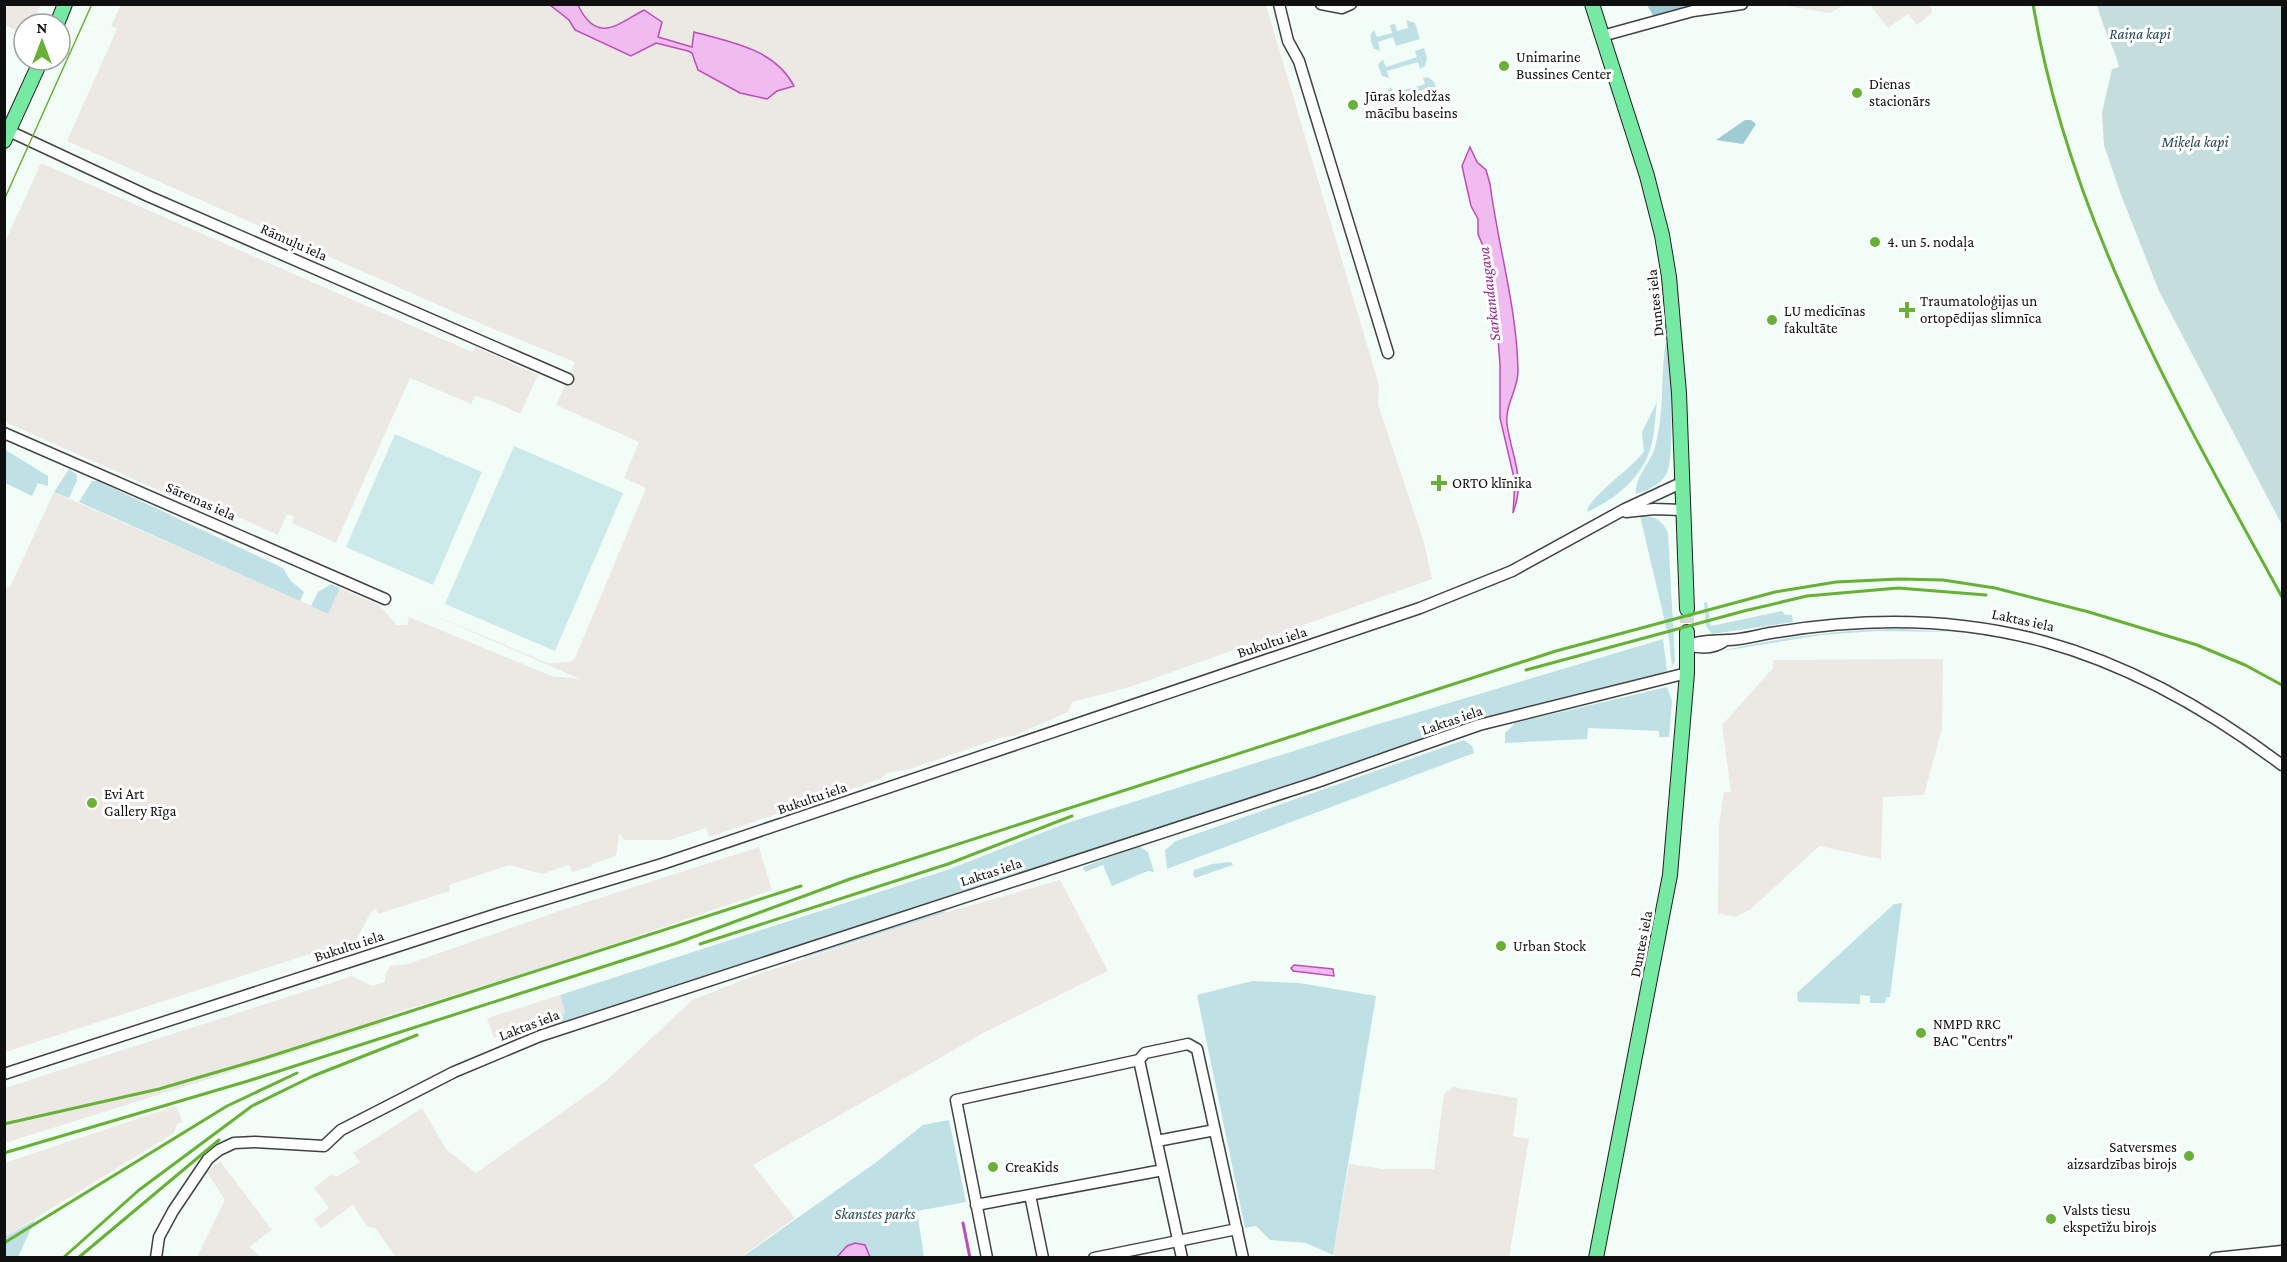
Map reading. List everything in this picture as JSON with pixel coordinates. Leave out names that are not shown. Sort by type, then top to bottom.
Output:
[{"type":"main road","name":"Duntes iela","points":[[1592,4],[1636,141],[1662,235],[1675,330],[1687,609]]},
{"type":"main road","points":[[7,136],[36,72]]},
{"type":"main road","name":"Duntes iela","points":[[1596,1257],[1670,875],[1687,673],[1687,639]]},
{"type":"street","points":[[1321,4],[1342,8],[1351,4]]},
{"type":"street","points":[[1602,36],[1673,16],[1742,4]]},
{"type":"street","points":[[1280,5],[1288,41],[1299,62],[1388,353]]},
{"type":"street","name":"Rāmuļu iela","points":[[7,136],[568,379]]},
{"type":"street","name":"Sāremas iela","points":[[4,433],[385,599]]},
{"type":"street","name":"Bukultu iela","points":[[4,1074],[500,913],[662,864],[1420,608],[1512,571],[1614,515],[1681,483]]},
{"type":"street","name":"Bukultu iela","points":[[1614,515],[1654,509],[1682,510]]},
{"type":"street","name":"Laktas iela","points":[[1687,639],[1726,640],[1813,626],[1885,621],[1973,625],[2026,634],[2063,645],[2136,674],[2197,707],[2283,765]]},
{"type":"street","name":"Laktas iela","points":[[156,1257],[159,1237],[173,1211],[208,1159],[219,1150],[234,1143],[324,1146],[341,1130],[454,1072],[540,1036],[1261,801],[1479,725],[1687,673]]},
{"type":"street","points":[[987,1257],[956,1100],[1139,1060],[1145,1053],[1188,1044],[1197,1049],[1243,1257]]},
{"type":"street","points":[[1139,1060],[1182,1257]]},
{"type":"street","points":[[1157,1141],[1215,1130]]},
{"type":"street","points":[[976,1205],[1163,1170]]},
{"type":"street","points":[[1030,1195],[1043,1257]]},
{"type":"street","points":[[1094,1257],[1237,1229]]},
{"type":"street","points":[[2215,1257],[2283,1251]]},
{"type":"shaded area","points":[[5,4],[41,4],[38,12],[12,12],[12,28],[5,25]]},
{"type":"shaded area","points":[[1774,4],[1844,4],[1844,5],[1830,13]]},
{"type":"shaded area","points":[[121,5],[1266,5],[1379,385],[1378,404],[1424,542],[1432,579],[1130,687],[1072,702],[1068,712],[1014,736],[1000,738],[910,769],[887,773],[880,779],[810,803],[798,798],[788,802],[786,811],[709,837],[706,828],[670,840],[624,840],[619,834],[616,856],[592,864],[592,866],[572,872],[569,865],[542,874],[509,865],[449,885],[450,891],[378,914],[376,909],[371,912],[356,940],[337,946],[339,953],[316,960],[314,953],[307,955],[5,1052],[5,588],[10,587],[54,492],[328,613],[340,588],[379,605],[397,625],[407,625],[409,617],[552,676],[580,679],[408,604],[548,663],[571,662],[575,658],[646,488],[624,478],[639,442],[556,405],[575,362],[486,326],[67,141],[117,29],[111,26]]},
{"type":"shaded area","points":[[550,5],[578,5],[585,17],[600,28],[617,25],[644,10],[662,22],[658,37],[692,47],[694,32],[751,49],[776,63],[794,86],[777,91],[767,99],[740,93],[698,70],[692,53],[688,51],[656,43],[631,56],[575,30],[569,20]]},
{"type":"shaded area","points":[[1647,5],[1690,5],[1690,8],[1654,17]]},
{"type":"shaded area","points":[[1870,5],[1931,5],[1932,13],[1917,25],[1908,14],[1888,28]]},
{"type":"shaded area","points":[[1745,120],[1751,120],[1756,124],[1743,144],[1716,140]]},
{"type":"shaded area","points":[[1470,147],[1477,162],[1486,170],[1490,184],[1517,347],[1517,378],[1507,417],[1518,478],[1517,500],[1513,513],[1515,482],[1500,418],[1497,326],[1484,271],[1485,251],[1478,234],[1478,219],[1471,206],[1462,166]]},
{"type":"shaded area","points":[[41,163],[472,352],[476,347],[538,375],[520,414],[475,396],[471,404],[410,378],[336,543],[292,523],[294,517],[287,514],[278,535],[232,514],[228,521],[5,422],[5,242]]},
{"type":"shaded area","points":[[395,434],[482,472],[433,585],[346,547]]},
{"type":"shaded area","points":[[514,446],[623,493],[555,651],[445,604]]},
{"type":"shaded area","points":[[1943,659],[1942,729],[1924,795],[1883,797],[1881,859],[1819,846],[1751,909],[1735,917],[1718,913],[1719,826],[1724,792],[1731,792],[1722,725],[1773,668],[1773,660]]},
{"type":"shaded area","points":[[759,847],[772,890],[567,960],[383,1017],[384,1024],[5,1143],[5,1088],[352,976],[372,986],[385,982],[385,975],[390,966],[408,964],[559,911]]},
{"type":"shaded area","points":[[1060,880],[1108,971],[985,1032],[753,1165],[795,1218],[741,1257],[396,1257],[375,1228],[367,1226],[353,1205],[321,1228],[314,1219],[329,1208],[314,1188],[332,1174],[336,1177],[360,1162],[353,1153],[422,1108],[446,1149],[476,1173],[605,1082],[692,1000],[759,974],[944,913]]},
{"type":"shaded area","points":[[1294,965],[1333,969],[1334,976],[1293,971],[1291,968]]},
{"type":"shaded area","points":[[560,995],[565,1013],[494,1038],[487,1018]]},
{"type":"shaded area","points":[[1453,1087],[1518,1098],[1513,1136],[1529,1139],[1509,1257],[1344,1258],[1333,1255],[1349,1164],[1383,1169],[1434,1169],[1444,1094]]},
{"type":"shaded area","points":[[176,1106],[183,1122],[177,1124],[174,1133],[5,1237],[4,1163]]},
{"type":"shaded area","points":[[220,1161],[272,1230],[249,1247],[261,1257],[197,1257],[225,1200],[207,1172]]},
{"type":"shaded area","points":[[855,1243],[865,1245],[870,1257],[837,1257],[847,1246]]},
{"type":"green space","name":"Miķeļa kapi","points":[[2097,5],[2282,5],[2282,525],[2159,291],[2121,195],[2104,145],[2102,113],[2112,69],[2119,67]]},
{"type":"green space","points":[[1406,20],[1415,23],[1420,39],[1396,46],[1393,37],[1378,42],[1380,51],[1374,49],[1371,36],[1374,30],[1377,37],[1392,33],[1390,25],[1395,24],[1397,31],[1408,28]]},
{"type":"green space","points":[[1424,48],[1427,58],[1425,66],[1420,69],[1418,62],[1387,71],[1389,78],[1382,76],[1378,65],[1381,61],[1383,60],[1386,67],[1417,57],[1415,51]]},
{"type":"green space","points":[[1428,77],[1434,82],[1438,93],[1429,96],[1426,89],[1395,99],[1397,105],[1391,104],[1387,91],[1391,87],[1394,93],[1425,84],[1423,78]]},
{"type":"green space","points":[[1666,341],[1672,406],[1670,460],[1666,475],[1659,483],[1636,494],[1640,476],[1653,453],[1658,433]]},
{"type":"green space","points":[[1657,402],[1652,444],[1640,470],[1616,495],[1587,512],[1595,498],[1644,451],[1642,432]]},
{"type":"green space","points":[[4,449],[48,476],[48,486],[38,483],[32,496],[5,483]]},
{"type":"green space","points":[[69,469],[77,475],[77,480],[69,498],[54,492]]},
{"type":"green space","points":[[92,481],[98,481],[283,568],[290,580],[304,592],[300,601],[79,502]]},
{"type":"green space","points":[[1640,516],[1657,519],[1668,533],[1675,661],[1672,667],[1669,639]]},
{"type":"green space","points":[[331,584],[340,588],[328,614],[311,606],[318,592]]},
{"type":"green space","points":[[1707,602],[1711,626],[1782,611],[1785,615],[1792,615],[1793,622],[1712,634],[1706,626],[1704,603]]},
{"type":"green space","points":[[1903,629],[1950,632],[1877,631],[1821,635],[1716,652],[1809,635]]},
{"type":"green space","points":[[1663,639],[1667,671],[1479,720],[1267,793],[544,1028],[540,1022],[565,1013],[560,995],[947,870],[1067,823],[1372,726]]},
{"type":"green space","points":[[1667,687],[1672,701],[1669,737],[1659,737],[1659,731],[1588,728],[1587,739],[1505,743],[1505,733],[1515,723]]},
{"type":"green space","points":[[1464,740],[1472,746],[1474,753],[1167,869],[1165,850],[1176,841]]},
{"type":"green space","points":[[1139,846],[1148,852],[1154,872],[1148,871],[1112,886],[1103,865],[1085,872],[1083,867]]},
{"type":"green space","points":[[1231,862],[1233,865],[1195,878],[1193,874],[1194,870],[1212,864]]},
{"type":"green space","points":[[1902,903],[1890,997],[1886,997],[1885,1003],[1870,1003],[1870,996],[1860,995],[1860,1004],[1798,1002],[1797,993],[1894,904]]},
{"type":"green space","points":[[946,909],[944,913],[804,958],[804,955]]},
{"type":"green space","points":[[1252,981],[1299,983],[1376,996],[1333,1255],[1306,1243],[1270,1240],[1256,1226],[1245,1228],[1197,995]]},
{"type":"green space","name":"Skanstes parks","points":[[949,1120],[966,1202],[917,1211],[924,1257],[741,1258],[875,1163],[923,1125]]},
{"type":"green space","points":[[35,1220],[18,1257],[5,1257],[5,1237]]},
{"type":"waterway","points":[[963,1223],[970,1258]]},
{"type":"tunnel","points":[[1687,609],[1687,632]]},
{"type":"tram line","points":[[4,200],[92,4]]},
{"type":"railway","points":[[2033,4],[2050,84],[2073,161],[2100,237],[2167,384],[2282,597]]},
{"type":"railway","points":[[4,1153],[248,1081],[677,943],[850,879],[1556,651],[1775,592],[1836,582],[1899,579],[1943,580],[1995,588],[2089,612],[2197,645],[2245,665],[2282,685]]},
{"type":"railway","points":[[1526,670],[1807,596],[1898,588],[1986,595]]},
{"type":"railway","points":[[700,944],[948,864],[1072,816]]},
{"type":"railway","points":[[4,1124],[159,1089],[265,1058],[801,886]]},
{"type":"railway","points":[[63,1258],[139,1190],[252,1106],[313,1076],[417,1035]]},
{"type":"railway","points":[[4,1243],[227,1106],[297,1073]]},
{"type":"railway","points":[[78,1258],[219,1140]]},
{"type":"place","name":"Unimarine Bussines Center","points":[[1504,66]]},
{"type":"place","name":"Dienas stacionārs","points":[[1857,93]]},
{"type":"place","name":"Jūras koledžas mācību baseins","points":[[1353,105]]},
{"type":"place","name":"4. un 5. nodaļa","points":[[1875,242]]},
{"type":"place","name":"Traumatoloģijas un ortopēdijas slimnīca","points":[[1907,310]]},
{"type":"place","name":"LU medicīnas fakultāte","points":[[1772,320]]},
{"type":"place","name":"ORTO klīnika","points":[[1439,483]]},
{"type":"place","name":"Evi Art Gallery Rīga","points":[[92,803]]},
{"type":"place","name":"Urban Stock","points":[[1501,946]]},
{"type":"place","name":"NMPD RRC BAC \"Centrs\"","points":[[1921,1033]]},
{"type":"place","name":"Satversmes aizsardzības birojs","points":[[2189,1156]]},
{"type":"place","name":"CreaKids","points":[[993,1167]]},
{"type":"place","name":"Valsts tiesu ekspetīžu birojs","points":[[2051,1219]]},
{"type":"park label","name":"Raiņa kapi","points":[[2140,34]]},
{"type":"water label","name":"Sarkandaugava","points":[[1489,294]]}]
